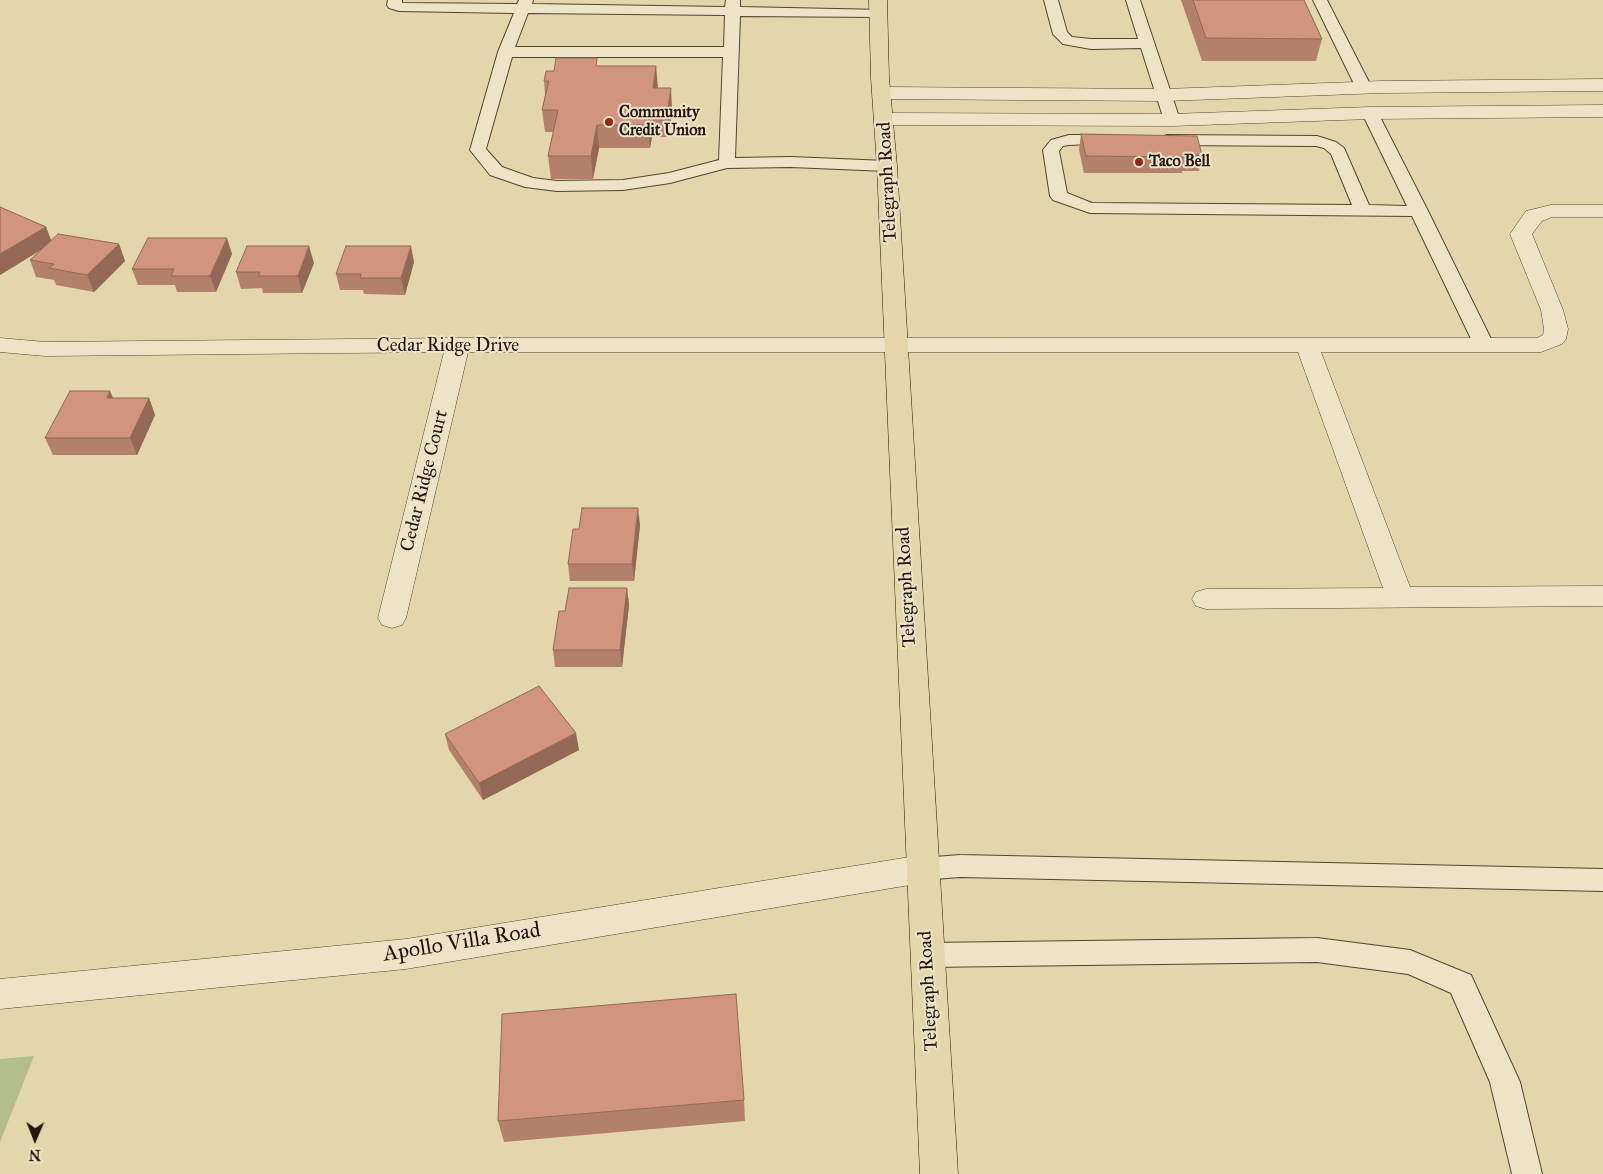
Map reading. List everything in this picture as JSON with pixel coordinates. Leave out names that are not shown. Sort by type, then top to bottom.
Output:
[{"type":"main road","name":"Telegraph Road","points":[[878,7],[888,166],[895,345],[939,1174]]},
{"type":"street","points":[[883,106],[1364,88],[1603,85]]},
{"type":"street","points":[[1364,88],[1370,113]]},
{"type":"street","points":[[883,106],[1172,120],[1370,113],[1603,110]]},
{"type":"street","name":"Cedar Ridge Drive","points":[[0,345],[46,348],[458,345],[1541,344],[1554,339],[1556,329],[1552,310],[1521,234],[1534,216],[1551,211],[1603,211]]},
{"type":"street","name":"Cedar Ridge Court","points":[[392,618],[458,345]]},
{"type":"street","points":[[1307,345],[1400,598]]},
{"type":"street","points":[[1206,599],[1603,596]]},
{"type":"street","name":"Apollo Villa Road","points":[[0,994],[406,954],[922,869]]},
{"type":"lane","points":[[395,0],[394,5],[399,7],[524,5],[878,7]]},
{"type":"lane","points":[[1051,0],[1060,34],[1068,41],[1091,44],[1147,43]]},
{"type":"lane","points":[[1133,0],[1172,120]]},
{"type":"lane","points":[[1320,0],[1364,88]]},
{"type":"lane","points":[[524,5],[506,52],[478,150],[496,171],[531,183],[557,186],[623,185],[670,178],[727,163],[791,162],[888,166]]},
{"type":"lane","points":[[727,163],[733,6]]},
{"type":"lane","points":[[506,52],[731,52]]},
{"type":"lane","points":[[1370,113],[1484,345]]},
{"type":"lane","points":[[1129,140],[1069,140],[1057,143],[1051,150],[1059,196],[1090,208],[1419,211]]},
{"type":"lane","points":[[1149,140],[1317,141],[1330,145],[1338,152],[1362,211]]},
{"type":"lane","points":[[922,869],[960,866],[1603,880]]},
{"type":"lane","points":[[927,955],[1317,950],[1410,962],[1461,984],[1506,1082],[1527,1174]]},
{"type":"green space","points":[[34,1056],[0,1142],[0,1059]]},
{"type":"building","points":[[1193,0],[1304,0],[1322,39],[1206,38]]},
{"type":"building","name":"Community Credit Union","points":[[556,58],[597,58],[596,66],[656,66],[653,88],[671,88],[667,114],[650,114],[648,125],[597,125],[591,156],[548,156],[558,110],[542,110],[549,81],[544,81],[546,71],[554,71]]},
{"type":"building","points":[[1081,134],[1197,136],[1202,155],[1184,155],[1185,157],[1086,156]]},
{"type":"building","points":[[0,207],[46,227],[0,254]]},
{"type":"building","points":[[58,234],[119,244],[87,275],[49,268],[54,264],[30,260]]},
{"type":"building","points":[[148,238],[227,238],[210,276],[171,276],[174,269],[132,269]]},
{"type":"building","points":[[247,246],[309,246],[298,276],[258,276],[260,272],[236,272]]},
{"type":"building","points":[[346,246],[411,246],[401,278],[360,278],[361,274],[336,274]]},
{"type":"building","points":[[70,391],[110,391],[107,398],[149,398],[130,438],[45,438]]},
{"type":"building","points":[[582,508],[638,508],[632,564],[568,564],[573,529],[579,529]]},
{"type":"building","points":[[569,588],[627,588],[620,650],[553,650],[559,611],[565,611]]},
{"type":"building","points":[[539,686],[576,733],[479,783],[445,734]]},
{"type":"building","points":[[736,994],[744,1100],[498,1121],[502,1014]]},
{"type":"place","name":"Community Credit Union","points":[[609,122]]},
{"type":"place","name":"Taco Bell","points":[[1139,162]]}]
